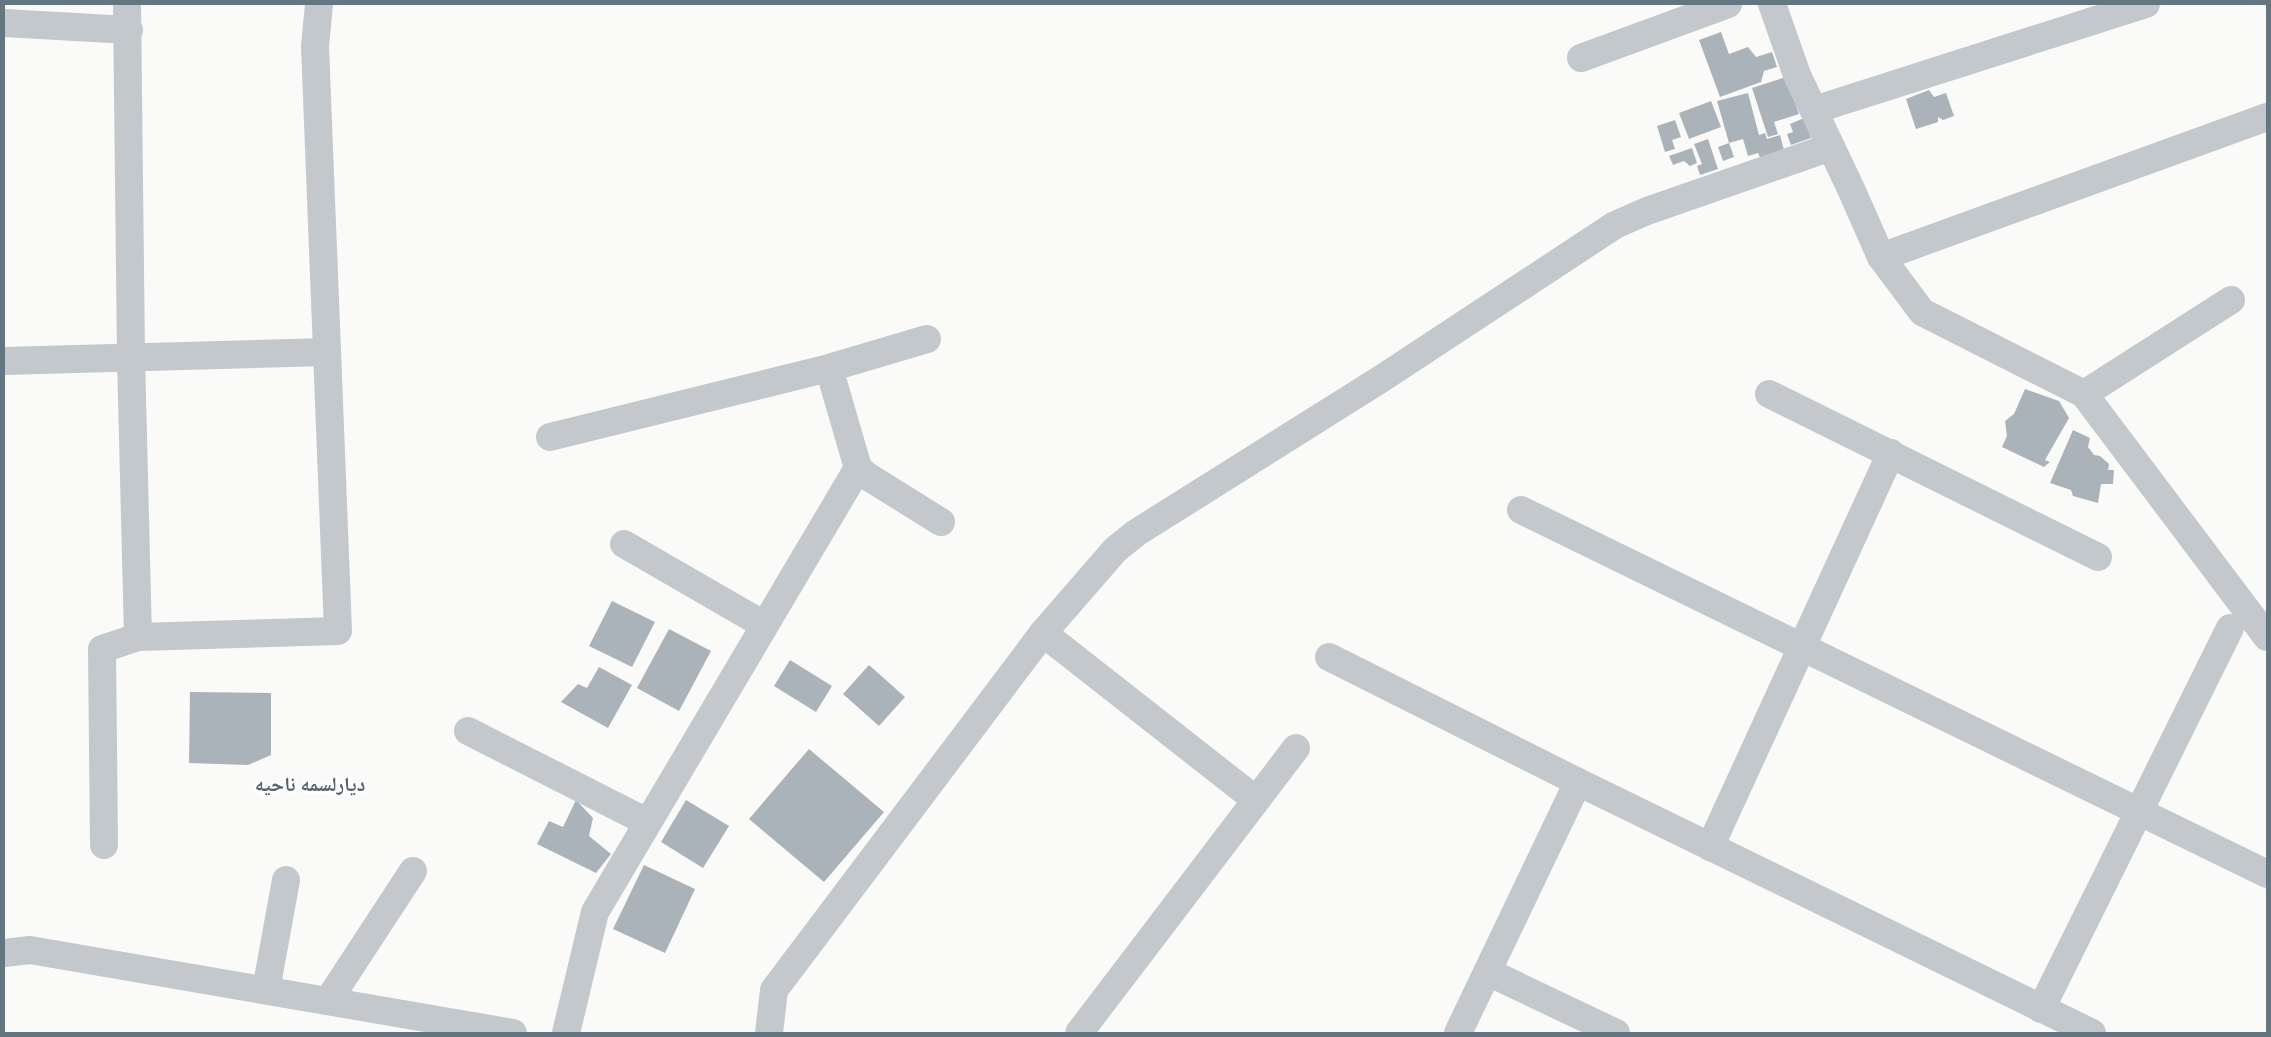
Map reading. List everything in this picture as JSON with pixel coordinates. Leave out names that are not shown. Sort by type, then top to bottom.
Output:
[{"type":"street","points":[[104,845],[102,649],[138,637],[338,631],[315,46],[319,4]]},
{"type":"street","points":[[1581,58],[1728,4]]},
{"type":"street","points":[[1772,4],[1797,75],[1880,257],[1922,312],[2084,394],[2267,638]]},
{"type":"street","points":[[1814,110],[2146,4]]},
{"type":"street","points":[[4,23],[128,17],[131,357],[138,637]]},
{"type":"street","points":[[1880,257],[2267,117]]},
{"type":"street","points":[[769,1033],[774,990],[1043,632],[1115,550],[1136,533],[1381,379],[1615,226],[1647,212],[1831,147]]},
{"type":"street","points":[[2084,394],[2231,300]]},
{"type":"street","points":[[550,437],[829,368],[927,338]]},
{"type":"street","points":[[4,361],[327,352]]},
{"type":"street","points":[[829,368],[858,468],[866,476],[941,522]]},
{"type":"street","points":[[1769,394],[2098,557]]},
{"type":"street","points":[[1710,847],[1891,453]]},
{"type":"street","points":[[566,1033],[595,912],[858,468]]},
{"type":"street","points":[[1521,510],[2267,874]]},
{"type":"street","points":[[624,544],[764,625]]},
{"type":"street","points":[[2041,1009],[2230,628]]},
{"type":"street","points":[[1043,632],[1256,800]]},
{"type":"street","points":[[1329,657],[1578,782],[2092,1033]]},
{"type":"street","points":[[468,731],[647,822]]},
{"type":"street","points":[[1079,1033],[1296,748]]},
{"type":"street","points":[[1458,1033],[1578,782]]},
{"type":"street","points":[[328,1001],[413,870]]},
{"type":"street","points":[[266,990],[286,880]]},
{"type":"street","points":[[4,953],[30,950],[513,1033]]},
{"type":"street","points":[[1488,972],[1616,1033]]},
{"type":"building","points":[[1721,32],[1729,54],[1748,47],[1756,57],[1772,52],[1777,67],[1764,71],[1761,82],[1720,97],[1699,40]]},
{"type":"building","points":[[1786,77],[1799,114],[1774,122],[1778,134],[1768,137],[1752,88]]},
{"type":"building","points":[[1929,90],[1934,97],[1946,93],[1954,116],[1943,120],[1938,117],[1938,122],[1916,129],[1906,99]]},
{"type":"building","points":[[1748,93],[1759,135],[1765,133],[1767,139],[1780,135],[1785,154],[1762,161],[1758,153],[1748,156],[1743,139],[1729,143],[1717,101]]},
{"type":"building","points":[[1711,101],[1721,127],[1689,139],[1679,113]]},
{"type":"building","points":[[1804,118],[1811,138],[1791,145],[1787,134],[1793,132],[1790,124]]},
{"type":"building","points":[[1675,120],[1681,137],[1672,140],[1675,149],[1665,152],[1657,126]]},
{"type":"building","points":[[1708,139],[1718,169],[1700,175],[1697,166],[1702,164],[1694,144]]},
{"type":"building","points":[[1729,143],[1734,157],[1723,161],[1718,147]]},
{"type":"building","points":[[1692,148],[1697,163],[1690,166],[1684,161],[1673,165],[1669,156]]},
{"type":"building","points":[[2025,389],[2059,401],[2069,418],[2045,460],[2050,462],[2044,467],[2002,447],[2007,436],[2005,421],[2014,414]]},
{"type":"building","points":[[2073,430],[2090,438],[2088,447],[2094,455],[2100,456],[2109,464],[2108,470],[2114,470],[2113,484],[2101,484],[2098,503],[2073,496],[2071,490],[2050,483]]},
{"type":"building","points":[[612,601],[655,622],[632,667],[589,646]]},
{"type":"building","points":[[669,629],[711,651],[679,711],[637,688]]},
{"type":"building","points":[[790,660],[832,686],[816,712],[774,686]]},
{"type":"building","points":[[869,665],[905,697],[879,726],[843,694]]},
{"type":"building","points":[[599,667],[632,685],[608,728],[561,702],[578,684],[587,688]]},
{"type":"building","points":[[190,692],[271,693],[271,755],[248,765],[189,763]]},
{"type":"building","points":[[809,749],[884,812],[824,882],[749,819]]},
{"type":"building","points":[[576,800],[593,818],[589,836],[611,854],[596,873],[537,844],[549,821],[563,827]]},
{"type":"building","points":[[686,800],[729,826],[703,868],[661,842]]},
{"type":"building","points":[[644,865],[695,889],[665,953],[613,929]]},
{"type":"district","name":"دیارلسمه ناحیه","points":[[310,784]]}]
